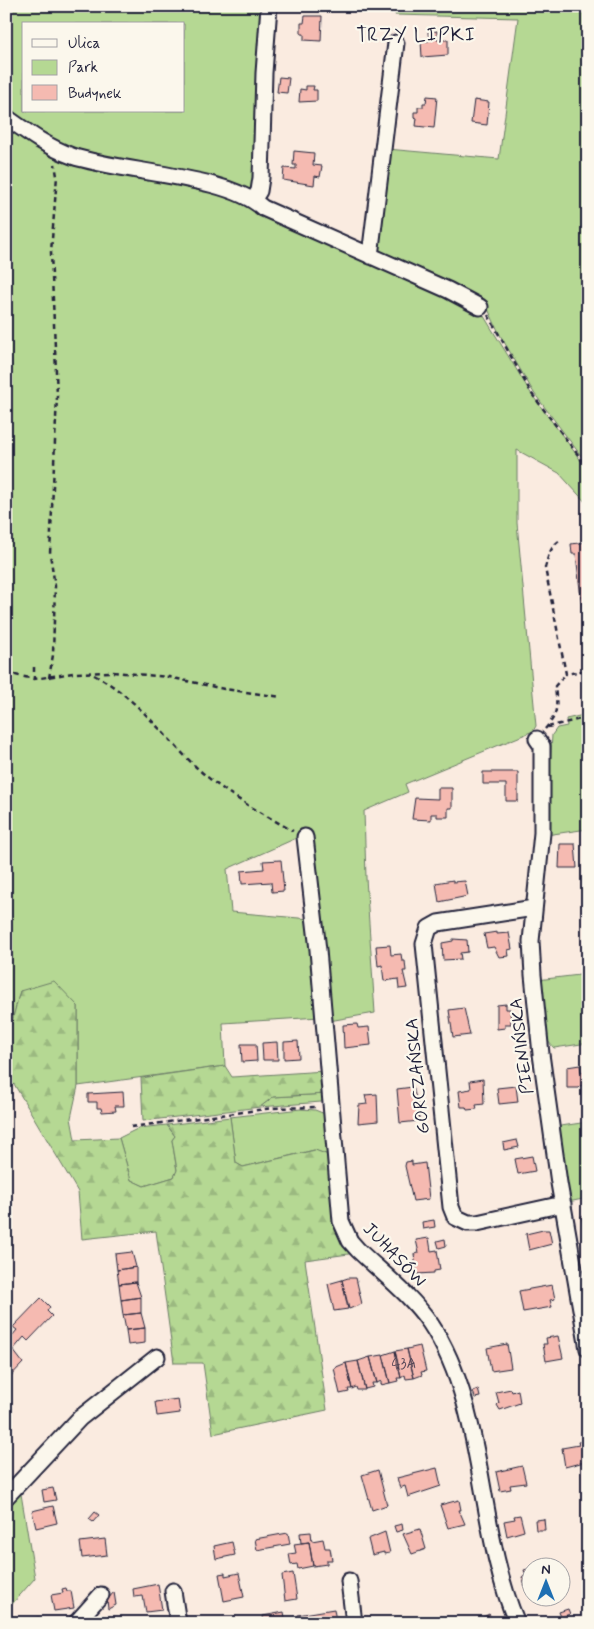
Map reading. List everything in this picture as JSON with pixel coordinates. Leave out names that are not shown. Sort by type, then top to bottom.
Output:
[{"type":"street","points":[[254,199],[259,191],[261,178],[264,73],[269,6]]},
{"type":"street","points":[[370,256],[396,43]]},
{"type":"street","points":[[6,117],[48,146],[72,156],[221,187],[254,199],[263,208],[448,290],[480,307]]},
{"type":"street","name":"PIENIŃSKA","points":[[537,738],[542,746],[542,834],[531,941],[533,975],[541,1054],[563,1204],[588,1350]]},
{"type":"street","name":"JUHASÓW","points":[[305,837],[318,950],[341,1222],[350,1241],[358,1250],[422,1312],[449,1359],[472,1436],[500,1579],[517,1623]]},
{"type":"street","name":"GORCZAŃSKA","points":[[534,908],[438,922],[430,928],[424,944],[430,1013],[451,1207],[455,1217],[468,1223],[477,1223],[563,1204]]},
{"type":"street","points":[[6,1497],[80,1418],[157,1357]]},
{"type":"street","points":[[349,1581],[354,1623]]},
{"type":"street","points":[[173,1591],[178,1623]]},
{"type":"street","points":[[76,1623],[101,1595]]},
{"type":"path","points":[[48,146],[57,176],[51,252],[57,396],[50,554],[55,586],[53,655],[49,678]]},
{"type":"path","points":[[480,307],[491,320],[497,335],[532,394],[588,468]]},
{"type":"path","points":[[559,541],[552,546],[545,568],[566,674]]},
{"type":"path","points":[[34,667],[34,679]]},
{"type":"path","points":[[537,738],[557,712],[555,686],[566,674],[588,670]]},
{"type":"path","points":[[6,673],[34,679],[73,673],[113,672],[169,677],[224,689],[280,697]]},
{"type":"path","points":[[93,674],[114,687],[195,766],[227,794],[305,837]]},
{"type":"path","points":[[547,727],[588,717]]},
{"type":"path","points":[[130,1126],[273,1108],[332,1106]]},
{"type":"green space","points":[[6,6],[265,6],[253,190],[245,191],[62,148],[6,111]]},
{"type":"green space","points":[[397,6],[588,6],[588,465],[534,393],[500,335],[488,309],[377,256],[387,149],[499,159],[518,18],[395,15]]},
{"type":"green space","points":[[6,123],[25,135],[219,190],[482,313],[532,395],[588,470],[588,505],[559,473],[517,450],[517,523],[536,726],[533,731],[405,784],[408,792],[364,811],[366,878],[375,1013],[329,1021],[301,836],[227,869],[231,912],[310,919],[320,1017],[223,1023],[225,1066],[78,1086],[78,1006],[20,991],[6,1044]]},
{"type":"green space","points":[[588,714],[588,829],[546,835],[552,735],[557,728],[567,726],[566,719]]},
{"type":"green space","points":[[588,974],[588,1043],[554,1048],[545,1038],[537,980]]},
{"type":"green space","points":[[54,981],[78,1006],[78,1086],[71,1118],[75,1140],[119,1138],[131,1180],[144,1186],[174,1177],[177,1170],[172,1140],[175,1136],[167,1125],[230,1117],[236,1163],[243,1167],[315,1150],[331,1156],[356,1253],[305,1260],[327,1410],[213,1434],[203,1363],[174,1363],[156,1231],[82,1239],[78,1192],[14,1084],[6,1091],[6,1044],[20,991]]},
{"type":"green space","points":[[225,1066],[232,1077],[325,1071],[327,1094],[273,1097],[260,1107],[143,1121],[141,1078]]},
{"type":"green space","points":[[327,1094],[325,1101],[321,1102],[260,1107],[273,1097]]},
{"type":"green space","points":[[301,1109],[315,1110],[325,1114],[331,1156],[314,1150],[243,1167],[236,1163],[230,1117]]},
{"type":"green space","points":[[588,1122],[588,1198],[568,1202],[554,1127]]},
{"type":"green space","points":[[167,1125],[175,1136],[172,1140],[177,1171],[174,1177],[144,1186],[131,1180],[119,1138],[139,1128]]},
{"type":"green space","points":[[20,1488],[35,1578],[6,1611],[6,1502]]},
{"type":"building","points":[[305,16],[322,16],[321,41],[304,40],[304,34],[301,34],[301,23],[304,23]]},
{"type":"building","points":[[437,31],[437,40],[448,40],[448,55],[422,57],[421,41],[429,41],[428,32]]},
{"type":"building","points":[[279,77],[289,78],[287,93],[277,92]]},
{"type":"building","points":[[306,86],[314,86],[313,90],[317,90],[317,101],[299,102],[300,89],[306,90]]},
{"type":"building","points":[[427,96],[437,97],[434,128],[416,126],[417,118],[414,117],[414,112],[418,112],[418,107],[423,107],[423,103],[426,103]]},
{"type":"building","points":[[474,100],[489,102],[487,125],[471,123]]},
{"type":"building","points":[[294,151],[314,153],[313,165],[322,166],[320,177],[315,176],[314,185],[283,180],[284,168],[296,169],[296,165],[293,165]]},
{"type":"building","points":[[588,542],[588,644],[586,644],[576,554],[572,554],[571,544]]},
{"type":"building","points":[[483,772],[518,772],[518,801],[506,801],[506,784],[483,784]]},
{"type":"building","points":[[438,788],[452,788],[452,808],[448,808],[448,817],[437,817],[437,814],[431,814],[431,820],[412,819],[415,798],[438,799]]},
{"type":"building","points":[[560,844],[575,844],[577,868],[559,868]]},
{"type":"building","points":[[281,860],[284,891],[272,892],[271,882],[242,884],[241,871],[264,869],[263,861]]},
{"type":"building","points":[[453,880],[453,882],[465,881],[468,896],[439,902],[436,883]]},
{"type":"building","points":[[497,932],[497,934],[509,933],[512,949],[508,950],[509,956],[499,957],[494,947],[487,948],[484,934]]},
{"type":"building","points":[[453,939],[467,940],[468,952],[460,953],[461,959],[443,960],[442,943],[453,941]]},
{"type":"building","points":[[390,945],[391,955],[401,954],[402,961],[405,961],[406,971],[403,971],[407,988],[399,989],[398,979],[384,981],[382,965],[378,966],[376,946]]},
{"type":"building","points":[[506,1004],[506,1009],[510,1009],[511,1024],[505,1024],[505,1028],[497,1029],[497,1005]]},
{"type":"building","points":[[464,1008],[470,1035],[453,1037],[449,1010]]},
{"type":"building","points":[[357,1024],[358,1028],[369,1027],[371,1045],[344,1048],[343,1025]]},
{"type":"building","points":[[298,1041],[299,1058],[284,1059],[284,1042]]},
{"type":"building","points":[[277,1042],[278,1060],[263,1060],[262,1043]]},
{"type":"building","points":[[241,1044],[256,1044],[257,1061],[242,1062]]},
{"type":"building","points":[[580,1065],[581,1072],[586,1071],[588,1084],[578,1088],[567,1088],[567,1067]]},
{"type":"building","points":[[483,1079],[484,1104],[476,1105],[477,1109],[467,1110],[466,1107],[461,1107],[459,1091],[471,1089],[470,1081]]},
{"type":"building","points":[[516,1086],[518,1102],[499,1104],[497,1088]]},
{"type":"building","points":[[413,1087],[419,1121],[400,1123],[397,1089]]},
{"type":"building","points":[[123,1092],[124,1106],[115,1106],[116,1111],[102,1112],[101,1108],[97,1108],[97,1102],[88,1102],[88,1094]]},
{"type":"building","points":[[377,1094],[378,1121],[358,1123],[359,1105],[367,1104],[365,1095]]},
{"type":"building","points":[[517,1140],[519,1147],[504,1150],[503,1143]]},
{"type":"building","points":[[532,1156],[535,1171],[518,1174],[515,1159]]},
{"type":"building","points":[[412,1161],[412,1165],[425,1163],[429,1199],[413,1201],[405,1166],[406,1162]]},
{"type":"building","points":[[588,1215],[588,1239],[586,1239],[581,1216]]},
{"type":"building","points":[[434,1220],[435,1227],[423,1229],[422,1222]]},
{"type":"building","points":[[549,1230],[552,1244],[529,1250],[526,1234]]},
{"type":"building","points":[[429,1238],[431,1251],[437,1250],[440,1270],[434,1271],[434,1273],[417,1274],[414,1254],[419,1253],[416,1240]]},
{"type":"building","points":[[445,1239],[446,1246],[439,1248],[437,1241]]},
{"type":"building","points":[[132,1252],[136,1267],[117,1270],[115,1254]]},
{"type":"building","points":[[136,1267],[136,1282],[119,1284],[117,1270]]},
{"type":"building","points":[[356,1278],[362,1304],[349,1309],[342,1280]]},
{"type":"building","points":[[342,1280],[348,1309],[334,1311],[328,1284]]},
{"type":"building","points":[[136,1282],[141,1297],[121,1300],[119,1284]]},
{"type":"building","points":[[552,1285],[555,1299],[550,1300],[552,1307],[523,1312],[519,1291]]},
{"type":"building","points":[[141,1297],[141,1313],[123,1315],[121,1300]]},
{"type":"building","points":[[41,1298],[50,1307],[47,1311],[52,1316],[28,1341],[24,1337],[13,1350],[23,1363],[6,1381],[6,1328],[12,1336],[17,1330],[13,1327]]},
{"type":"building","points":[[141,1313],[145,1328],[126,1330],[123,1315]]},
{"type":"building","points":[[145,1328],[145,1343],[128,1345],[126,1330]]},
{"type":"building","points":[[558,1336],[563,1358],[546,1361],[543,1344],[547,1344],[546,1338]]},
{"type":"building","points":[[507,1344],[511,1368],[491,1371],[487,1348]]},
{"type":"building","points":[[420,1346],[426,1371],[421,1372],[422,1375],[414,1378],[407,1349]]},
{"type":"building","points":[[407,1349],[414,1378],[406,1379],[405,1375],[401,1378],[395,1351]]},
{"type":"building","points":[[395,1351],[401,1378],[397,1378],[398,1381],[390,1383],[383,1355]]},
{"type":"building","points":[[383,1355],[390,1383],[381,1385],[381,1381],[377,1383],[370,1357]]},
{"type":"building","points":[[370,1357],[377,1383],[372,1383],[373,1387],[365,1389],[358,1361]]},
{"type":"building","points":[[358,1361],[365,1390],[357,1390],[356,1387],[352,1389],[346,1363]]},
{"type":"building","points":[[346,1363],[352,1389],[348,1389],[349,1392],[340,1394],[334,1368]]},
{"type":"building","points":[[478,1389],[480,1397],[475,1398],[473,1391]]},
{"type":"building","points":[[511,1389],[512,1392],[518,1390],[520,1403],[500,1410],[497,1405],[499,1403],[496,1392]]},
{"type":"building","points":[[178,1399],[180,1413],[157,1416],[155,1402]]},
{"type":"building","points":[[585,1441],[588,1461],[565,1467],[562,1448],[579,1445],[578,1442]]},
{"type":"building","points":[[522,1466],[526,1483],[510,1485],[511,1489],[500,1491],[496,1472]]},
{"type":"building","points":[[437,1468],[441,1486],[408,1497],[405,1486],[400,1488],[397,1478]]},
{"type":"building","points":[[378,1470],[387,1505],[372,1510],[362,1475]]},
{"type":"building","points":[[53,1488],[56,1500],[44,1502],[42,1490]]},
{"type":"building","points":[[459,1500],[461,1510],[459,1510],[465,1524],[448,1528],[440,1505]]},
{"type":"building","points":[[53,1506],[57,1523],[36,1528],[32,1511]]},
{"type":"building","points":[[95,1512],[99,1515],[93,1522],[89,1519]]},
{"type":"building","points":[[520,1515],[524,1531],[507,1536],[504,1521],[515,1519],[514,1516]]},
{"type":"building","points":[[544,1519],[545,1530],[536,1530],[535,1520]]},
{"type":"building","points":[[402,1524],[403,1530],[396,1532],[394,1526]]},
{"type":"building","points":[[420,1529],[426,1549],[412,1554],[403,1534]]},
{"type":"building","points":[[311,1532],[312,1541],[323,1539],[325,1548],[330,1548],[332,1560],[327,1560],[327,1564],[313,1566],[309,1542],[301,1543],[300,1533]]},
{"type":"building","points":[[385,1532],[390,1553],[384,1554],[384,1552],[372,1555],[368,1539]]},
{"type":"building","points":[[288,1533],[290,1544],[257,1550],[255,1539]]},
{"type":"building","points":[[105,1539],[107,1555],[82,1558],[80,1542]]},
{"type":"building","points":[[232,1542],[235,1555],[216,1559],[214,1546]]},
{"type":"building","points":[[309,1542],[313,1566],[298,1569],[297,1564],[291,1565],[289,1554],[296,1553],[294,1544]]},
{"type":"building","points":[[225,1573],[225,1576],[239,1573],[244,1597],[224,1601],[219,1574]]},
{"type":"building","points":[[293,1573],[297,1599],[285,1601],[282,1575]]},
{"type":"building","points":[[158,1584],[162,1610],[146,1612],[143,1596],[134,1597],[133,1589]]},
{"type":"building","points":[[66,1588],[67,1591],[71,1591],[74,1608],[54,1611],[51,1595],[63,1593],[62,1589]]},
{"type":"building","points":[[114,1592],[116,1605],[108,1609],[107,1600]]},
{"type":"building","points":[[334,1609],[336,1621],[299,1623],[298,1615]]},
{"type":"building","points":[[568,1609],[570,1614],[561,1617],[559,1612]]},
{"type":"building","points":[[284,1612],[286,1623],[264,1623],[263,1616]]},
{"type":"building","points":[[489,1614],[496,1623],[472,1623]]},
{"type":"building","points":[[39,1617],[39,1623],[14,1623],[14,1621]]},
{"type":"district","name":"TRZY LIPKI","points":[[416,35]]}]
